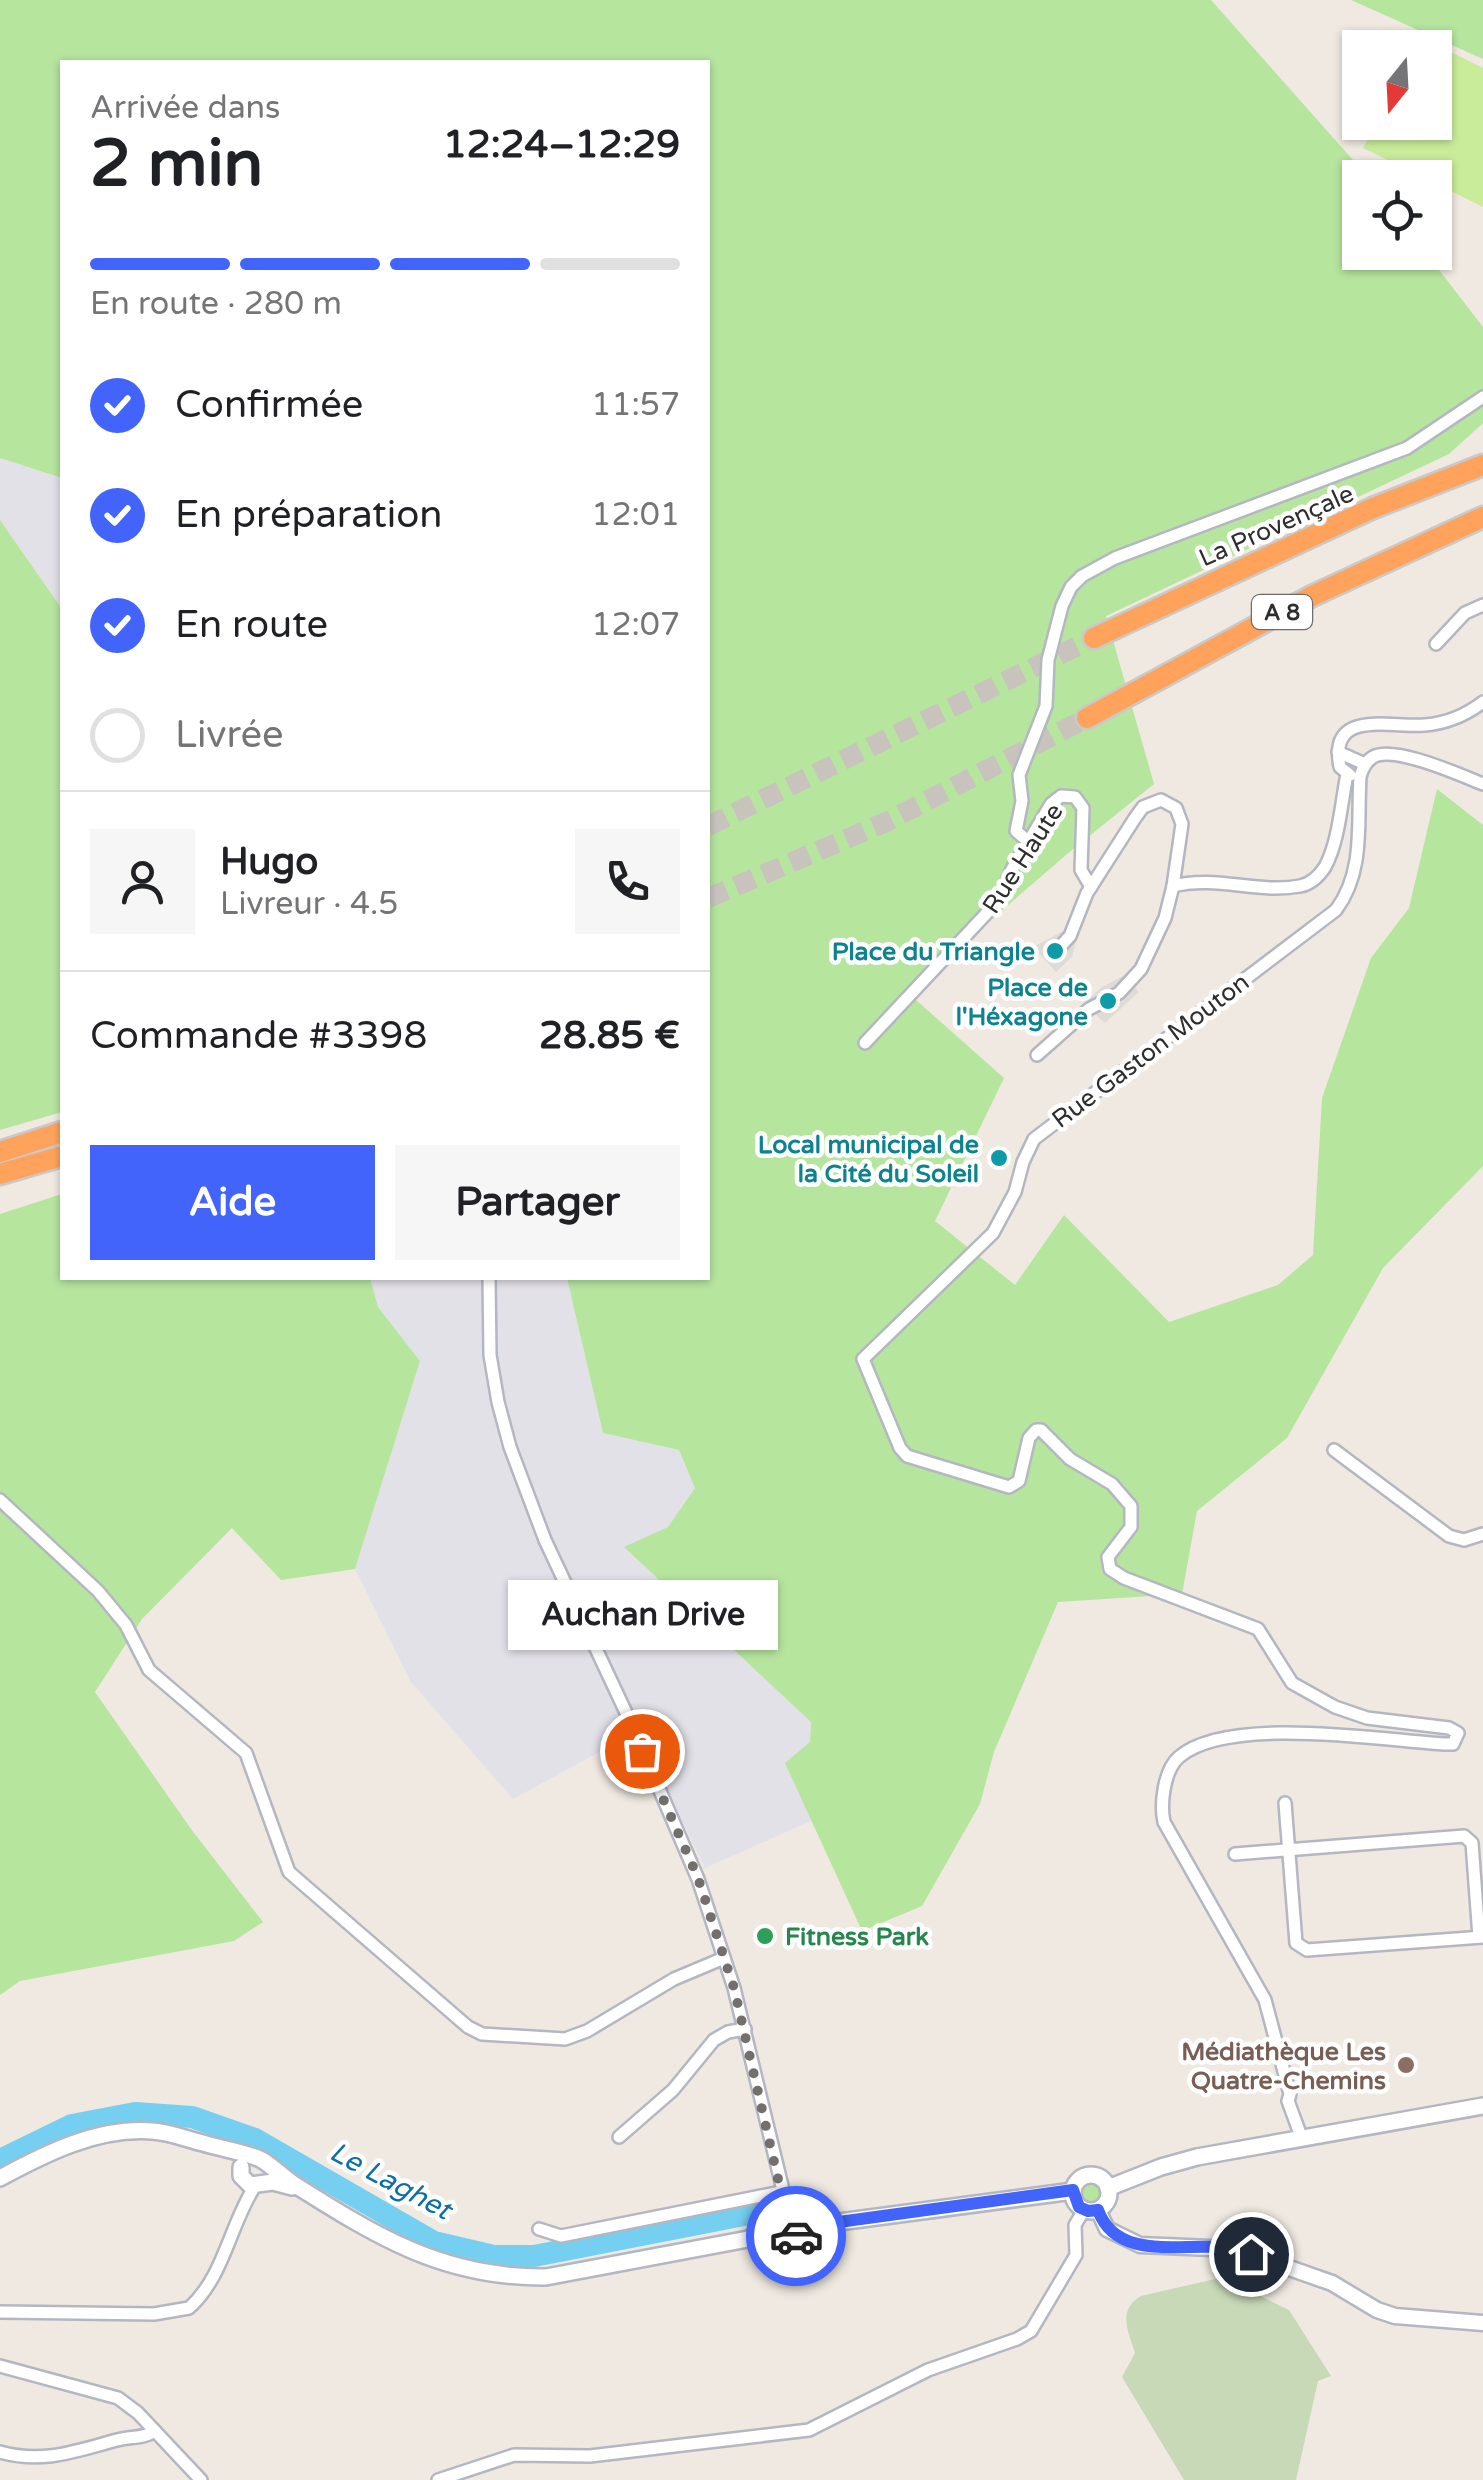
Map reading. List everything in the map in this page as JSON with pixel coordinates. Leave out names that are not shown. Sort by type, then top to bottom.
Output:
[{"type":"highway","name":"La Provençale","points":[[1094,638],[1373,508],[1483,466]]},
{"type":"highway","name":"A 8","points":[[1086,718],[1312,596],[1483,517]]},
{"type":"highway","points":[[0,1152],[60,1133]]},
{"type":"highway","points":[[0,1174],[60,1157]]},
{"type":"main road","points":[[1108,2188],[1177,2161],[1483,2106]]},
{"type":"main road","points":[[0,2178],[49,2153],[112,2133],[153,2130],[205,2144],[253,2173],[303,2190],[409,2252],[493,2275],[546,2276],[787,2230],[1073,2190]]},
{"type":"main road","points":[[1090,2175],[1102,2178],[1108,2188],[1108,2199],[1091,2210],[1075,2202],[1073,2190],[1078,2180],[1090,2175]]},
{"type":"street","points":[[1029,842],[1016,831],[1022,801],[1019,775],[1046,706],[1048,660],[1062,606],[1071,587],[1082,576],[1115,558],[1407,448],[1483,397]]},
{"type":"street","points":[[1436,644],[1465,614],[1483,605]]},
{"type":"street","points":[[1353,776],[1340,767],[1338,752],[1340,738],[1350,729],[1372,724],[1441,723],[1466,714],[1483,702]]},
{"type":"street","points":[[1338,752],[1365,764]]},
{"type":"street","points":[[1174,886],[1208,881],[1288,886],[1311,882],[1329,858],[1353,776],[1372,757],[1394,756],[1483,784]]},
{"type":"street","name":"Rue Gaston Mouton","points":[[1302,2139],[1266,2015],[1164,1822],[1162,1802],[1172,1766],[1184,1753],[1203,1744],[1246,1734],[1452,1744],[1458,1733],[1449,1728],[1367,1718],[1335,1707],[1292,1683],[1258,1629],[1124,1578],[1110,1569],[1108,1557],[1130,1527],[1130,1506],[1112,1484],[1070,1459],[1041,1430],[1029,1438],[1019,1481],[1008,1486],[907,1456],[900,1448],[863,1359],[993,1234],[1016,1192],[1022,1162],[1034,1139],[1336,910],[1350,888],[1357,860],[1353,776]]},
{"type":"street","name":"Rue Haute","points":[[865,1043],[999,900],[1056,798],[1069,795],[1081,802],[1084,816],[1080,870],[1091,887]]},
{"type":"street","points":[[1037,1055],[1089,1009],[1119,993],[1141,969],[1165,918],[1174,886],[1181,815],[1169,802],[1161,800],[1143,807],[1091,887],[1070,936],[1058,950]]},
{"type":"street","points":[[489,1280],[490,1355],[510,1446],[545,1540],[698,1878],[745,2029],[787,2230]]},
{"type":"street","points":[[1334,1450],[1449,1536],[1464,1540],[1483,1534]]},
{"type":"street","points":[[0,1500],[98,1591],[126,1625],[149,1670],[246,1753],[289,1872],[468,2027],[482,2034],[565,2040],[674,1979],[724,1958]]},
{"type":"street","points":[[1236,1854],[1288,1850],[1464,1836],[1472,1844],[1481,1937],[1308,1950],[1296,1943],[1288,1850],[1285,1803]]},
{"type":"street","points":[[619,2138],[673,2090],[714,2040],[745,2029]]},
{"type":"street","points":[[0,2312],[154,2314],[189,2308],[215,2273],[253,2173]]},
{"type":"street","points":[[540,2229],[561,2236],[781,2192]]},
{"type":"street","points":[[438,2480],[452,2472],[514,2454],[571,2458],[796,2434],[928,2370],[1016,2339],[1030,2330],[1071,2266],[1076,2255],[1076,2226],[1091,2210],[1107,2229],[1140,2245],[1235,2249],[1332,2282],[1394,2316],[1483,2324]]},
{"type":"street","points":[[0,2366],[118,2398],[201,2480]]},
{"type":"street","points":[[0,2452],[50,2458],[155,2431]]},
{"type":"shaded area","points":[[0,458],[60,477],[60,606],[0,520]]},
{"type":"shaded area","name":"Place du Triangle","points":[[1069,928],[1076,941],[1072,957],[1056,972],[1033,947]]},
{"type":"shaded area","name":"Place de l'Héxagone","points":[[1123,976],[1139,992],[1105,1023],[1092,1011],[1085,1017],[1077,1010],[1102,987]]},
{"type":"shaded area","points":[[371,1280],[567,1280],[603,1433],[679,1450],[696,1488],[668,1527],[625,1548],[811,1722],[810,1742],[786,1763],[813,1820],[705,1868],[638,1731],[513,1799],[411,1682],[355,1569],[420,1361],[378,1307]]},
{"type":"green space","points":[[0,0],[1211,0],[1353,160],[1342,160],[1342,270],[1439,270],[1483,327],[1483,423],[1449,454],[1106,616],[1154,784],[907,992],[1004,1078],[935,1221],[1015,1285],[1064,1215],[1169,1322],[1278,1285],[1313,1255],[1322,1098],[1371,958],[1409,908],[1437,789],[1483,825],[1483,1166],[1383,1268],[1287,1438],[1197,1511],[1182,1594],[1058,1602],[994,1752],[980,1804],[922,1906],[862,1931],[785,1763],[810,1742],[811,1722],[624,1547],[668,1527],[695,1488],[679,1450],[603,1433],[567,1280],[710,1280],[710,60],[60,60],[60,477],[0,458]]},
{"type":"green space","points":[[1351,0],[1483,0],[1483,59],[1452,45],[1452,30],[1418,30]]},
{"type":"green space","points":[[1452,52],[1483,68],[1483,207],[1452,192],[1452,160],[1388,160],[1363,148],[1367,140],[1452,140]]},
{"type":"green space","points":[[0,520],[60,606],[60,1113],[0,1130]]},
{"type":"green space","points":[[60,1195],[60,1280],[371,1280],[378,1307],[420,1361],[355,1569],[281,1580],[232,1528],[142,1619],[95,1692],[191,1829],[263,1922],[234,1941],[20,1981],[0,1995],[0,1214]]},
{"type":"green space","points":[[1091,2181],[1103,2193],[1091,2205],[1079,2193]]},
{"type":"green space","points":[[1215,2279],[1258,2279],[1258,2295],[1289,2310],[1331,2376],[1318,2381],[1296,2480],[1184,2480],[1122,2377],[1135,2353],[1126,2322],[1134,2302],[1141,2296]]},
{"type":"waterway","name":"Le Laghet","points":[[0,2160],[72,2125],[135,2113],[192,2117],[255,2139],[434,2242],[494,2256],[534,2256],[769,2210]]},
{"type":"tunnel","points":[[710,825],[1094,638]]},
{"type":"tunnel","points":[[710,897],[886,822],[1087,718]]},
{"type":"way so far","points":[[642,1751],[698,1878],[734,1988],[781,2192],[782,2224],[793,2224],[796,2236]]},
{"type":"place","name":"Place du Triangle","points":[[1055,951]]},
{"type":"place","name":"Place de l'Héxagone","points":[[1108,1001]]},
{"type":"place","name":"Local municipal de la Cité du Soleil","points":[[999,1158]]},
{"type":"place","name":"Auchan Drive","points":[[642,1751]]},
{"type":"place","name":"Fitness Park","points":[[765,1936]]},
{"type":"place","name":"Médiathèque Les Quatre-Chemins","points":[[1406,2065]]},
{"type":"route","points":[[796,2236],[794,2239],[824,2224],[1073,2190],[1079,2207],[1098,2210],[1107,2229],[1140,2245],[1220,2247],[1251,2254]]}]
